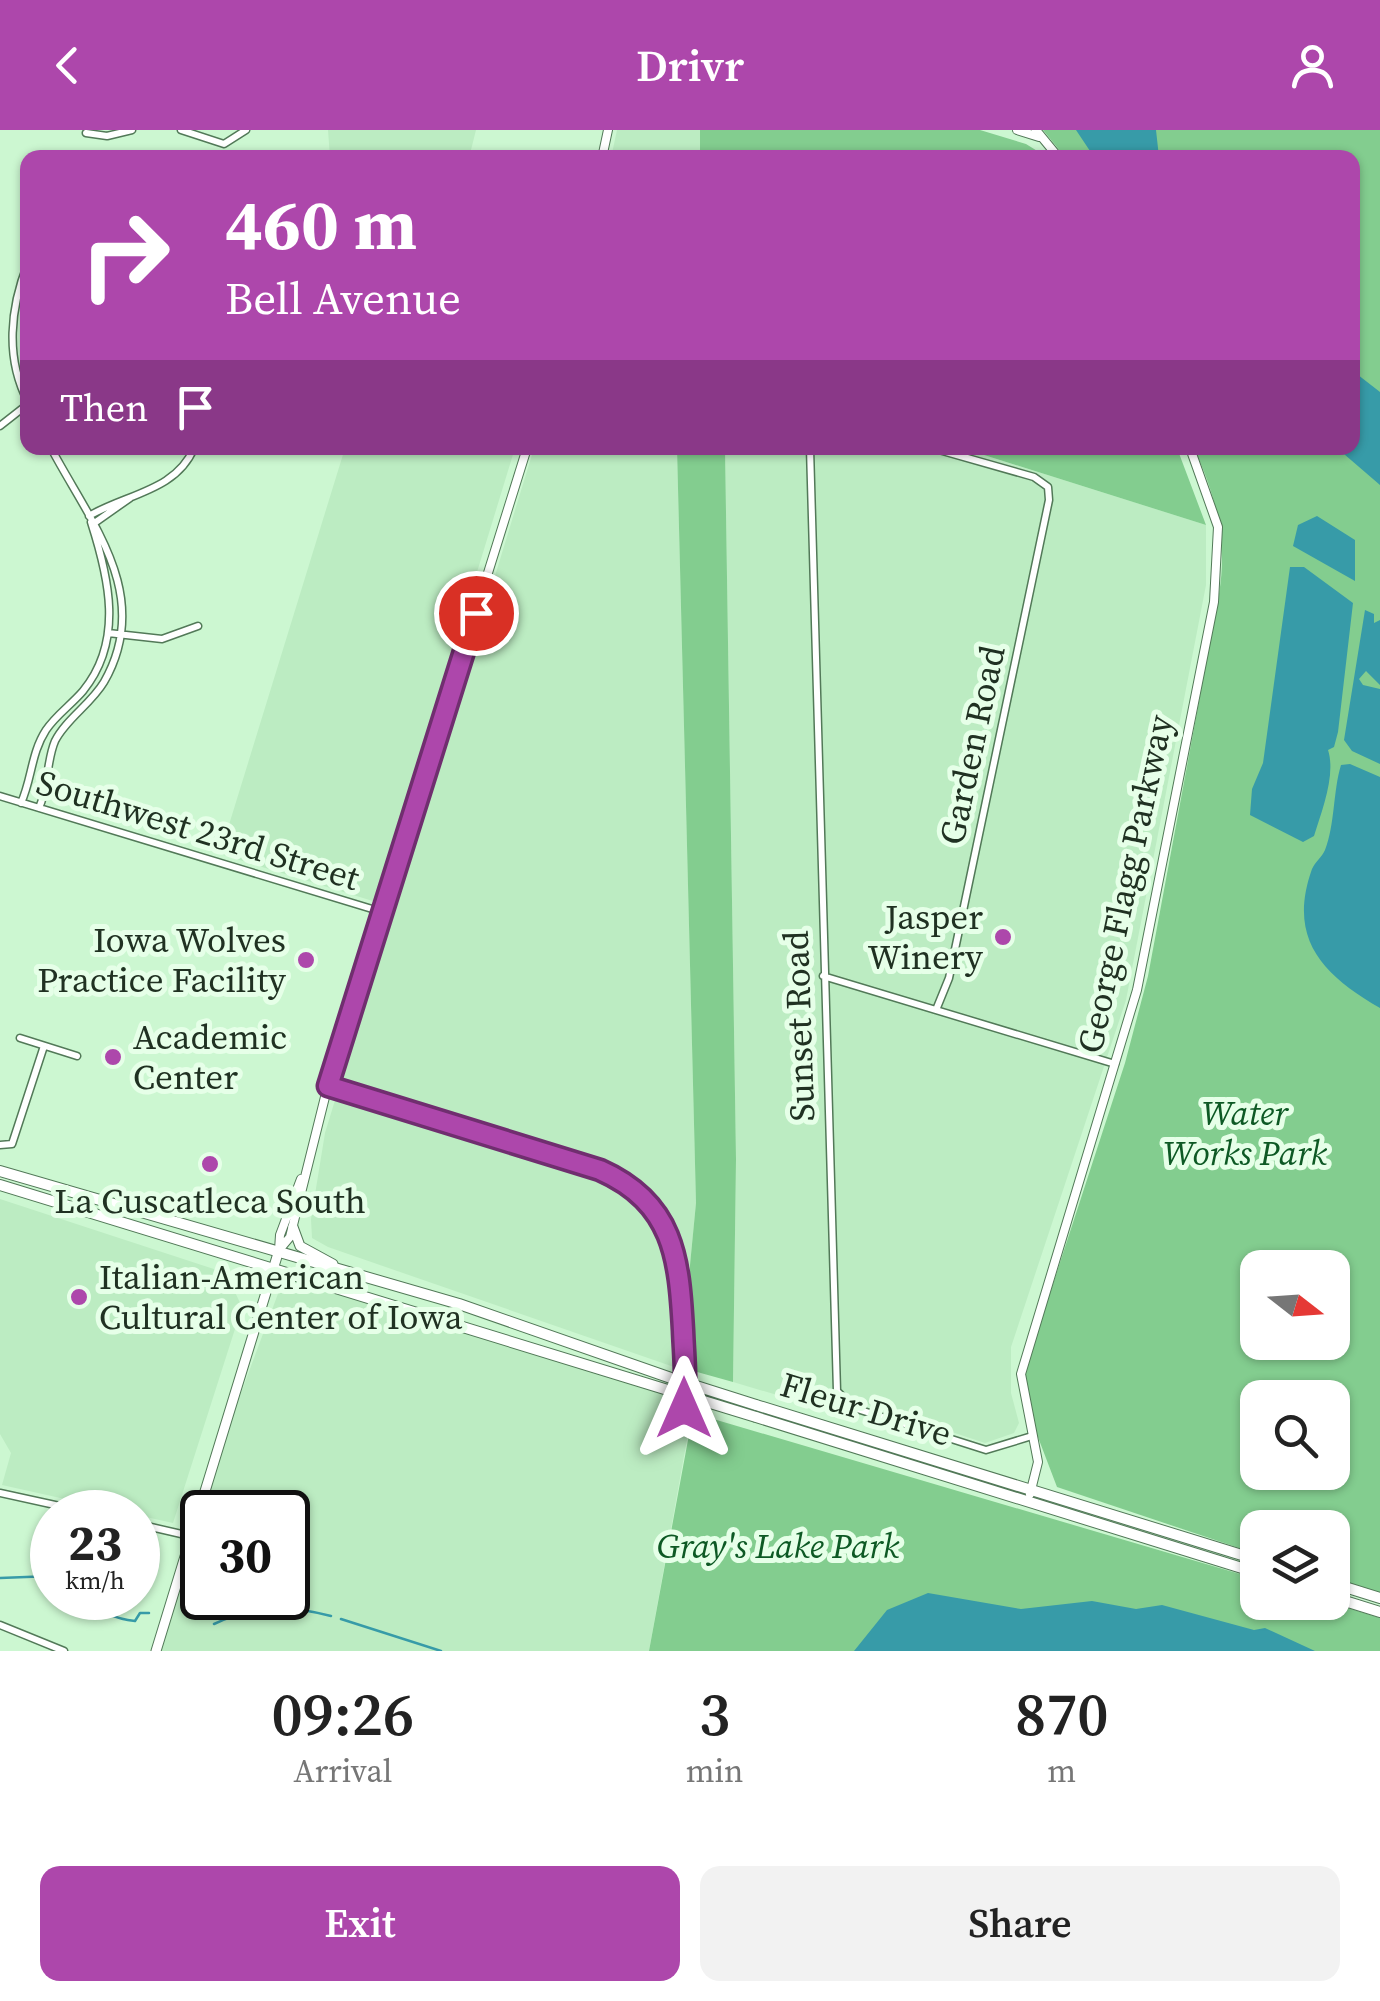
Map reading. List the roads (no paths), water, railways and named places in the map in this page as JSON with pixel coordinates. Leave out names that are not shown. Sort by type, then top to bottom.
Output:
[{"type":"main road","name":"Fleur Drive","points":[[0,1170],[349,1271],[671,1384]]},
{"type":"main road","name":"Fleur Drive","points":[[0,1186],[671,1384],[1027,1503],[1240,1568]]},
{"type":"main road","points":[[293,1226],[305,1250],[349,1271]]},
{"type":"main road","points":[[204,1490],[280,1250]]},
{"type":"main road","name":"Fleur Drive","points":[[756,1411],[1031,1489],[1240,1554]]},
{"type":"main road","points":[[156,1651],[180,1570]]},
{"type":"main road","points":[[1350,1589],[1380,1598]]},
{"type":"main road","points":[[1350,1603],[1380,1612]]},
{"type":"street","points":[[86,134],[107,136],[132,130]]},
{"type":"street","points":[[181,130],[224,144],[246,130]]},
{"type":"street","points":[[1017,130],[1044,138]]},
{"type":"street","points":[[1036,130],[1054,150]]},
{"type":"street","points":[[20,293],[14,315],[12,354],[20,378]]},
{"type":"street","points":[[0,426],[20,410]]},
{"type":"street","points":[[39,808],[54,743],[105,680],[121,634],[118,578],[105,536],[92,521],[56,455]]},
{"type":"street","points":[[92,521],[121,497],[130,498],[170,480],[189,455]]},
{"type":"street","points":[[280,1250],[293,1226],[328,1086],[525,455]]},
{"type":"street","name":"Sunset Road","points":[[810,455],[836,1391],[854,1408],[986,1450],[1032,1436]]},
{"type":"street","name":"Garden Road","points":[[936,1010],[949,978],[1049,500],[1048,487],[1034,477],[957,455]]},
{"type":"street","name":"George Flagg Parkway","points":[[1027,1503],[1038,1462],[1021,1392],[1024,1360],[1147,949],[1219,569],[1218,526],[1193,455]]},
{"type":"street","points":[[21,803],[37,746],[90,682],[108,633],[107,578],[92,521]]},
{"type":"street","points":[[108,633],[162,639],[198,626]]},
{"type":"street","points":[[63,711],[73,720]]},
{"type":"street","name":"Southwest 23rd Street","points":[[0,796],[382,912]]},
{"type":"street","points":[[822,976],[1114,1064]]},
{"type":"street","points":[[20,1038],[76,1056]]},
{"type":"street","points":[[0,1145],[12,1144],[44,1046]]},
{"type":"street","points":[[328,1086],[600,1170],[634,1189],[652,1208],[676,1254],[685,1385],[682,1415],[672,1427],[654,1435]]},
{"type":"street","points":[[280,1250],[292,1196],[306,1171]]},
{"type":"street","points":[[0,1493],[30,1500]]},
{"type":"street","points":[[0,1625],[64,1651]]},
{"type":"water","points":[[1076,130],[1156,130],[1158,150],[1089,150]]},
{"type":"water","points":[[1360,376],[1380,392],[1380,485],[1345,455],[1360,455]]},
{"type":"water","points":[[1317,516],[1355,540],[1355,581],[1293,546],[1298,525]]},
{"type":"water","points":[[1290,567],[1304,567],[1353,603],[1338,732],[1334,747],[1328,750],[1327,793],[1314,836],[1303,842],[1250,815],[1252,789],[1263,763]]},
{"type":"water","points":[[1365,610],[1374,614],[1374,623],[1380,620],[1380,685],[1366,671],[1359,679],[1363,685],[1380,689],[1380,764],[1352,751],[1344,740]]},
{"type":"water","points":[[1350,764],[1380,777],[1380,1008],[1327,968],[1315,952],[1304,916],[1312,869],[1328,840],[1341,765]]},
{"type":"water","points":[[928,1593],[1021,1609],[1092,1601],[1136,1609],[1162,1605],[1254,1630],[1265,1628],[1315,1651],[854,1651],[887,1610]]},
{"type":"waterway","points":[[0,1578],[30,1577]]},
{"type":"waterway","points":[[214,1624],[244,1613],[272,1609],[331,1616]]},
{"type":"waterway","points":[[341,1619],[441,1651]]},
{"type":"waterway","points":[[130,1620],[136,1620]]},
{"type":"place","name":"Jasper Winery","points":[[1003,937]]},
{"type":"place","name":"Iowa Wolves Practice Facility","points":[[306,960]]},
{"type":"place","name":"Academic Center","points":[[113,1057]]},
{"type":"place","name":"La Cuscatleca South","points":[[210,1164]]},
{"type":"place","name":"Italian-American Cultural Center of Iowa","points":[[79,1297]]},
{"type":"park label","name":"Water Works Park","points":[[1245,1133]]},
{"type":"park label","name":"Gray's Lake Park","points":[[778,1546]]}]
